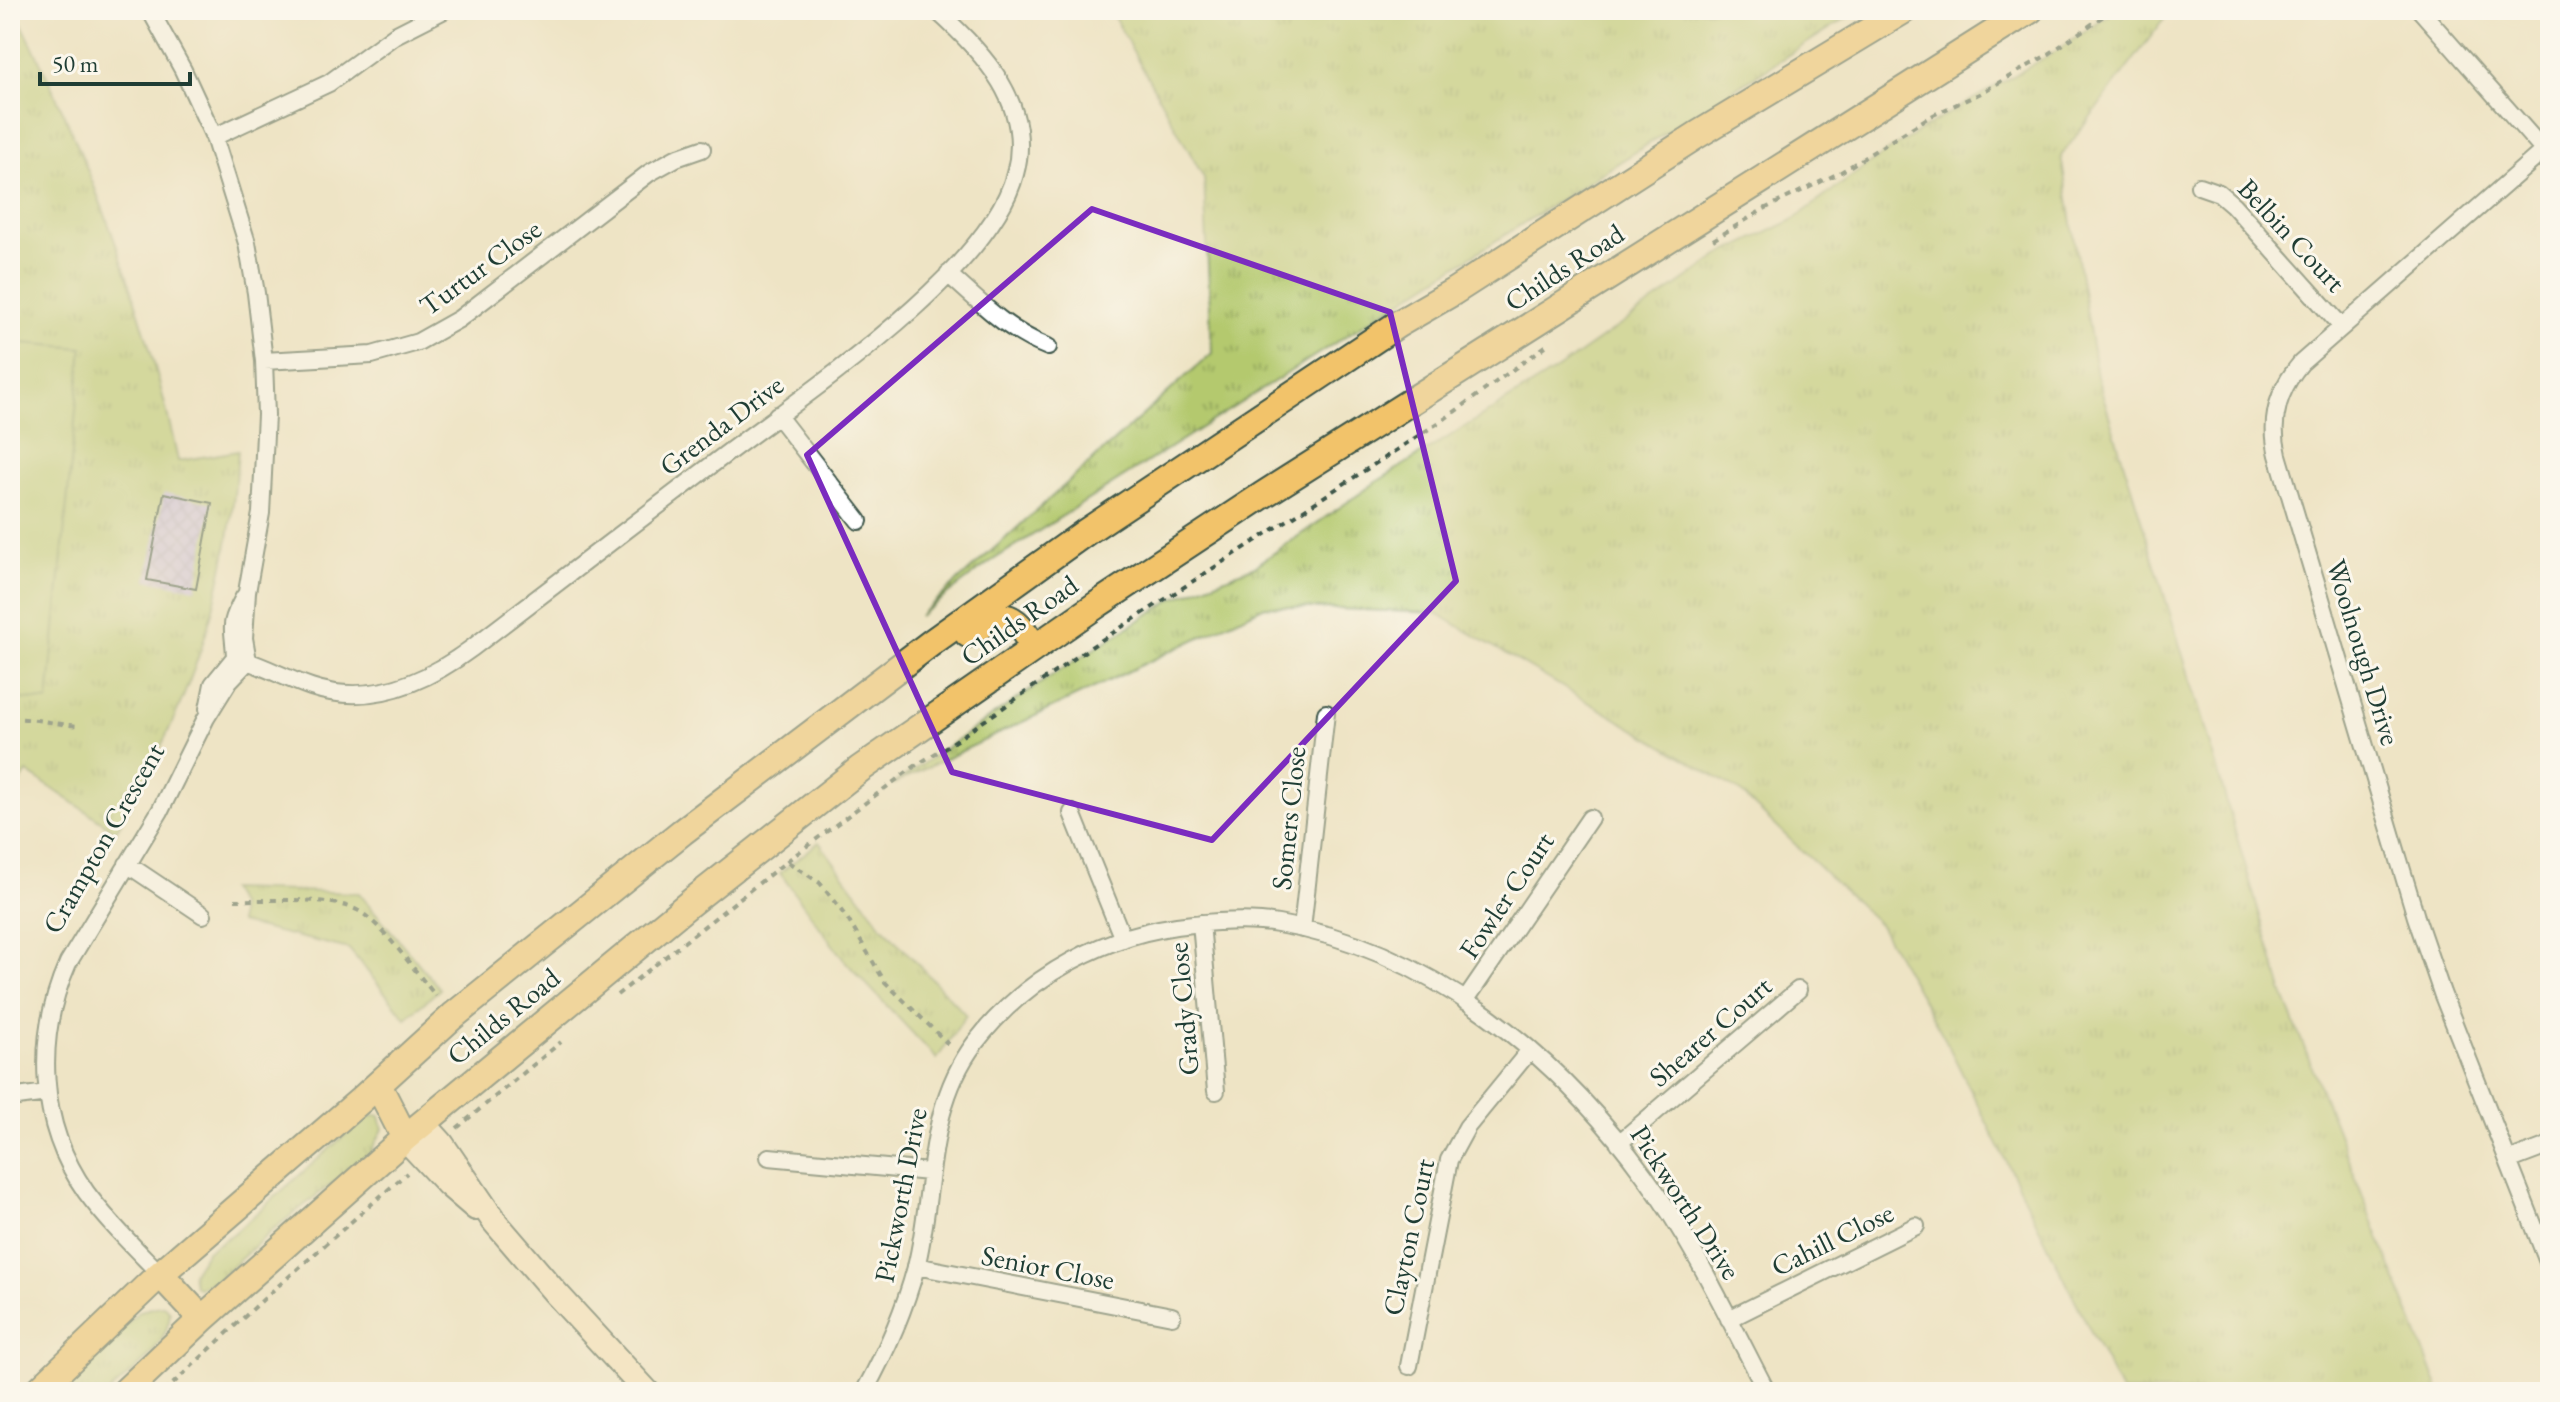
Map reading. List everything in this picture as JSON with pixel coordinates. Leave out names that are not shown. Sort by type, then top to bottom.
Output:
[{"type":"main road","name":"Childs Road","points":[[37,1392],[160,1274],[453,1016],[555,932],[931,643],[1086,532],[1398,324],[1697,135],[1904,10]]},
{"type":"main road","name":"Childs Road","points":[[125,1392],[202,1319],[414,1131],[690,903],[860,769],[1263,495],[2030,10]]},
{"type":"main road","points":[[756,776],[807,748],[994,618],[1006,616],[1016,620],[1034,648]]},
{"type":"main road","points":[[378,1085],[414,1131]]},
{"type":"main road","name":"Crampton Crescent","points":[[160,1274],[202,1319]]},
{"type":"street","points":[[150,10],[183,70],[214,137],[247,243],[256,293],[264,361],[265,461],[261,513],[247,592],[242,659]]},
{"type":"street","points":[[214,137],[321,88],[395,35],[444,10]]},
{"type":"street","name":"Grenda Drive","points":[[242,659],[311,687],[335,692],[384,692],[430,677],[894,325],[948,274],[976,242],[1009,192],[1019,154],[1018,130],[1012,105],[1000,80],[973,46],[936,10]]},
{"type":"street","points":[[2420,10],[2547,148]]},
{"type":"street","name":"Woolnough Drive","points":[[2547,148],[2301,363],[2282,388],[2275,414],[2275,444],[2416,917],[2442,993],[2550,1267]]},
{"type":"street","name":"Turtur Close","points":[[264,361],[372,355],[418,342],[459,319],[649,173],[676,158],[702,149]]},
{"type":"street","name":"Belbin Court","points":[[2199,186],[2219,193],[2233,205],[2342,327]]},
{"type":"street","points":[[948,274],[1008,328],[1048,347]]},
{"type":"street","points":[[777,415],[859,521]]},
{"type":"street","name":"Crampton Crescent","points":[[160,1274],[84,1189],[60,1142],[47,1093],[47,1038],[57,987],[68,963],[160,811],[206,718],[242,659]]},
{"type":"street","name":"Somers Close","points":[[1302,929],[1326,713]]},
{"type":"street","points":[[1072,813],[1123,939]]},
{"type":"street","name":"Fowler Court","points":[[1465,1001],[1590,818]]},
{"type":"street","points":[[127,864],[203,915]]},
{"type":"street","name":"Pickworth Drive","points":[[864,1392],[894,1334],[916,1266],[929,1172],[942,1110],[960,1068],[974,1045],[999,1015],[1039,980],[1082,956],[1123,939],[1156,930],[1201,923],[1255,922],[1302,929],[1382,954],[1465,1001],[1530,1050],[1590,1108],[1667,1210],[1767,1392]]},
{"type":"street","name":"Grady Close","points":[[1201,923],[1216,1091]]},
{"type":"street","name":"Shearer Court","points":[[1619,1143],[1798,990]]},
{"type":"street","name":"Clayton Court","points":[[1409,1366],[1449,1160],[1467,1127],[1530,1050]]},
{"type":"street","points":[[10,1098],[47,1093]]},
{"type":"street","points":[[414,1131],[441,1143],[494,1221],[564,1302],[647,1389]]},
{"type":"street","points":[[414,1131],[448,1184],[494,1221]]},
{"type":"street","points":[[2508,1161],[2550,1145]]},
{"type":"street","points":[[769,1157],[929,1172]]},
{"type":"street","name":"Cahill Close","points":[[1729,1319],[1916,1226]]},
{"type":"street","name":"Senior Close","points":[[916,1266],[1172,1316]]},
{"type":"path","points":[[1711,241],[1777,202],[1841,172],[1929,117],[1979,94],[2049,54],[2112,10]]},
{"type":"path","points":[[609,1002],[787,861],[915,766],[1103,639],[1446,418],[1553,340]]},
{"type":"path","points":[[10,719],[81,726]]},
{"type":"path","points":[[787,861],[820,883],[847,918],[885,982],[948,1044]]},
{"type":"path","points":[[235,900],[327,902],[357,910],[374,923],[436,996]]},
{"type":"path","points":[[441,1143],[564,1040]]},
{"type":"path","points":[[164,1392],[269,1294],[407,1173]]},
{"type":"highlighted area","points":[[1092,209],[1390,312],[1456,581],[1212,840],[952,772],[807,455]]},
{"type":"green space","points":[[10,10],[15,10],[41,64],[111,231],[149,345],[178,461],[238,451],[225,555],[201,649],[165,739],[116,831],[27,772],[10,797]]},
{"type":"green space","points":[[1110,10],[1859,10],[990,562],[919,616],[1212,353],[1204,178]]},
{"type":"green space","points":[[2117,10],[2171,10],[2061,156],[2097,376],[2282,991],[2440,1392],[2121,1392],[1944,1037],[1879,924],[1738,790],[1436,613],[1265,606],[893,784],[1051,676],[1173,599],[1255,566],[1378,481],[1559,368],[1722,254],[1793,220],[1867,165],[1927,126],[2058,50]]},
{"type":"green space","points":[[10,342],[82,348],[48,701],[10,698]]},
{"type":"green space","points":[[819,842],[882,926],[966,1015],[937,1059],[844,960],[780,873]]},
{"type":"green space","points":[[229,889],[359,893],[440,989],[406,1018],[349,949],[239,923],[239,905]]},
{"type":"green space","points":[[380,1116],[383,1129],[370,1154],[275,1228],[217,1280],[198,1288],[194,1285],[192,1274],[207,1251],[233,1234],[362,1120]]},
{"type":"green space","points":[[165,1306],[170,1312],[163,1336],[148,1356],[110,1392],[52,1392],[140,1311]]},
{"type":"building","points":[[164,493],[212,503],[196,589],[147,580]]}]
